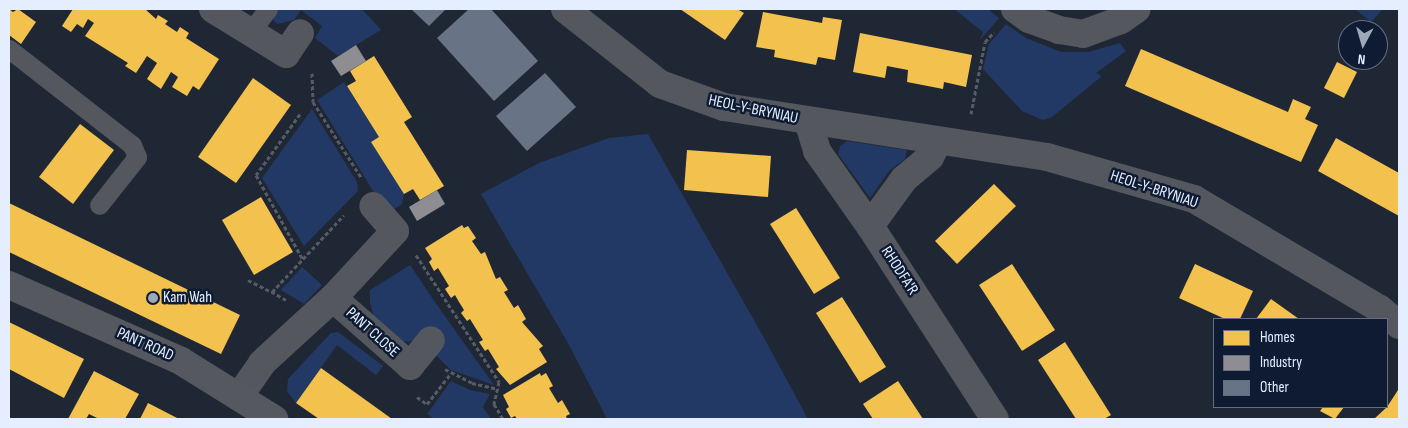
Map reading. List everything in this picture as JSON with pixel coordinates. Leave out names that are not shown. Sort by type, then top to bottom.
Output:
[{"type":"street","points":[[213,9],[286,54],[300,33]]},
{"type":"street","name":"HEOL-Y-BRYNIAU","points":[[565,9],[660,84],[724,107],[938,142],[1047,157],[1194,200],[1380,309],[1399,325]]},
{"type":"street","points":[[1015,9],[1028,19],[1059,30],[1084,34],[1121,20],[1137,9]]},
{"type":"street","name":"RHODFA'R","points":[[808,121],[816,152],[870,226],[995,419]]},
{"type":"street","points":[[870,226],[904,179],[930,157],[938,142]]},
{"type":"street","name":"PANT CLOSE","points":[[240,395],[262,363],[333,298],[395,231],[362,207]]},
{"type":"street","name":"PANT ROAD","points":[[9,285],[181,361],[240,395],[274,419]]},
{"type":"street","name":"PANT CLOSE","points":[[333,298],[410,366],[430,340]]},
{"type":"lane","points":[[250,32],[268,9]]},
{"type":"lane","points":[[9,49],[132,145],[137,157],[99,205]]},
{"type":"path","points":[[967,145],[985,42]]},
{"type":"path","points":[[306,66],[312,69],[313,102],[363,180]]},
{"type":"path","points":[[300,114],[256,175],[302,258]]},
{"type":"path","points":[[272,292],[302,258],[362,207]]},
{"type":"path","points":[[248,280],[292,303]]},
{"type":"path","points":[[430,401],[451,373],[472,384],[498,389]]},
{"type":"shaded area","points":[[278,9],[362,9],[381,30],[338,56],[315,38],[322,26],[301,10],[294,20],[277,24],[273,20]]},
{"type":"shaded area","points":[[954,9],[988,9],[999,18],[980,40],[983,32]]},
{"type":"shaded area","points":[[1355,9],[1383,9],[1373,20],[1369,20]]},
{"type":"shaded area","points":[[1006,24],[1026,38],[1061,52],[1088,52],[1120,43],[1126,51],[1096,73],[1102,76],[1052,117],[1043,120],[1022,111],[983,69],[989,44]]},
{"type":"shaded area","points":[[344,82],[379,137],[372,142],[404,194],[402,204],[391,211],[375,194],[317,100]]},
{"type":"shaded area","points":[[312,109],[357,182],[358,191],[304,246],[262,178]]},
{"type":"shaded area","points":[[648,134],[808,419],[607,419],[568,343],[481,194],[539,163],[609,138]]},
{"type":"shaded area","points":[[847,141],[907,150],[905,159],[889,171],[870,198],[838,154],[840,146]]},
{"type":"shaded area","points":[[410,265],[494,385],[451,370],[418,338],[409,342],[402,341],[374,316],[370,303],[370,290]]},
{"type":"shaded area","points":[[302,267],[322,285],[304,304],[281,290]]},
{"type":"shaded area","points":[[338,332],[383,366],[376,375],[337,345],[296,403],[287,391],[288,379],[331,333]]},
{"type":"shaded area","points":[[451,381],[470,390],[490,394],[483,407],[491,419],[434,419],[427,414]]},
{"type":"building: Homes","points":[[9,9],[13,12],[18,9],[36,22],[21,44],[9,35]]},
{"type":"building: Homes","points":[[73,9],[145,9],[156,19],[158,15],[168,21],[165,24],[177,32],[180,27],[189,33],[186,38],[219,59],[199,90],[193,86],[187,96],[172,87],[178,77],[171,72],[161,89],[147,79],[157,63],[147,56],[136,73],[125,66],[128,63],[85,36],[94,23],[88,19],[83,28],[77,24],[71,32],[62,26]]},
{"type":"building: Homes","points":[[680,9],[737,9],[744,13],[725,40]]},
{"type":"building: Homes","points":[[763,12],[822,23],[823,17],[842,20],[835,60],[818,57],[816,65],[774,57],[775,50],[756,47]]},
{"type":"building: Homes","points":[[860,33],[972,55],[966,87],[944,82],[943,89],[907,82],[908,70],[887,66],[885,78],[853,72]]},
{"type":"building: Homes","points":[[1141,49],[1288,112],[1293,99],[1311,107],[1305,119],[1318,125],[1301,162],[1125,86]]},
{"type":"building: Homes","points":[[374,56],[412,117],[404,122],[444,186],[420,200],[413,189],[404,194],[371,142],[379,137],[347,86],[356,81],[350,71]]},
{"type":"building: Homes","points":[[1337,62],[1338,70],[1353,70],[1357,72],[1344,98],[1324,88]]},
{"type":"building: Homes","points":[[253,78],[291,105],[236,183],[198,157]]},
{"type":"building: Homes","points":[[80,124],[114,150],[73,204],[39,177]]},
{"type":"building: Homes","points":[[1336,138],[1399,173],[1399,216],[1318,171]]},
{"type":"building: Homes","points":[[687,150],[771,156],[768,197],[684,190]]},
{"type":"building: Homes","points":[[994,184],[1016,206],[957,264],[935,241]]},
{"type":"building: Homes","points":[[261,197],[293,252],[254,275],[222,220]]},
{"type":"building: Homes","points":[[9,203],[240,315],[221,354],[9,252]]},
{"type":"building: Homes","points":[[796,208],[840,278],[814,294],[770,224]]},
{"type":"building: Homes","points":[[462,225],[464,228],[468,226],[476,238],[472,241],[481,254],[485,252],[496,279],[500,277],[508,290],[504,292],[514,308],[518,305],[526,319],[522,322],[543,346],[539,349],[547,362],[510,385],[496,369],[499,367],[488,349],[485,351],[479,342],[483,340],[470,319],[467,321],[461,313],[464,310],[455,295],[451,298],[445,289],[449,286],[438,268],[434,271],[429,262],[432,259],[425,248]]},
{"type":"building: Homes","points":[[1012,264],[1055,330],[1022,351],[979,285]]},
{"type":"building: Homes","points":[[1195,264],[1253,291],[1240,318],[1223,318],[1179,298]]},
{"type":"building: Homes","points":[[842,297],[886,367],[860,383],[816,313]]},
{"type":"building: Homes","points":[[1271,299],[1298,318],[1257,318]]},
{"type":"building: Homes","points":[[9,322],[84,359],[64,398],[9,369]]},
{"type":"building: Homes","points":[[1065,342],[1111,415],[1104,419],[1076,419],[1038,360]]},
{"type":"building: Homes","points":[[321,368],[392,419],[319,419],[296,403]]},
{"type":"building: Homes","points":[[94,371],[139,394],[125,419],[99,419],[89,414],[86,419],[68,419]]},
{"type":"building: Homes","points":[[540,373],[541,376],[546,373],[553,386],[549,388],[558,403],[562,400],[570,414],[566,416],[567,419],[517,419],[515,416],[511,418],[506,409],[509,407],[503,395]]},
{"type":"building: Homes","points":[[898,381],[923,419],[873,419],[863,404]]},
{"type":"building: Homes","points":[[1398,390],[1399,419],[1374,419],[1388,408]]},
{"type":"building: Homes","points":[[148,403],[179,419],[140,419]]},
{"type":"building: Homes","points":[[1322,408],[1343,408],[1335,419],[1320,411]]},
{"type":"building: Industry","points":[[356,45],[366,61],[341,76],[331,61]]},
{"type":"building: Industry","points":[[437,190],[445,204],[417,221],[409,207]]},
{"type":"building: Other","points":[[411,9],[446,9],[429,26]]},
{"type":"building: Other","points":[[469,9],[491,9],[538,61],[494,101],[437,38]]},
{"type":"building: Other","points":[[545,73],[576,107],[527,151],[496,116]]},
{"type":"place","name":"Kam Wah","points":[[153,298]]}]
